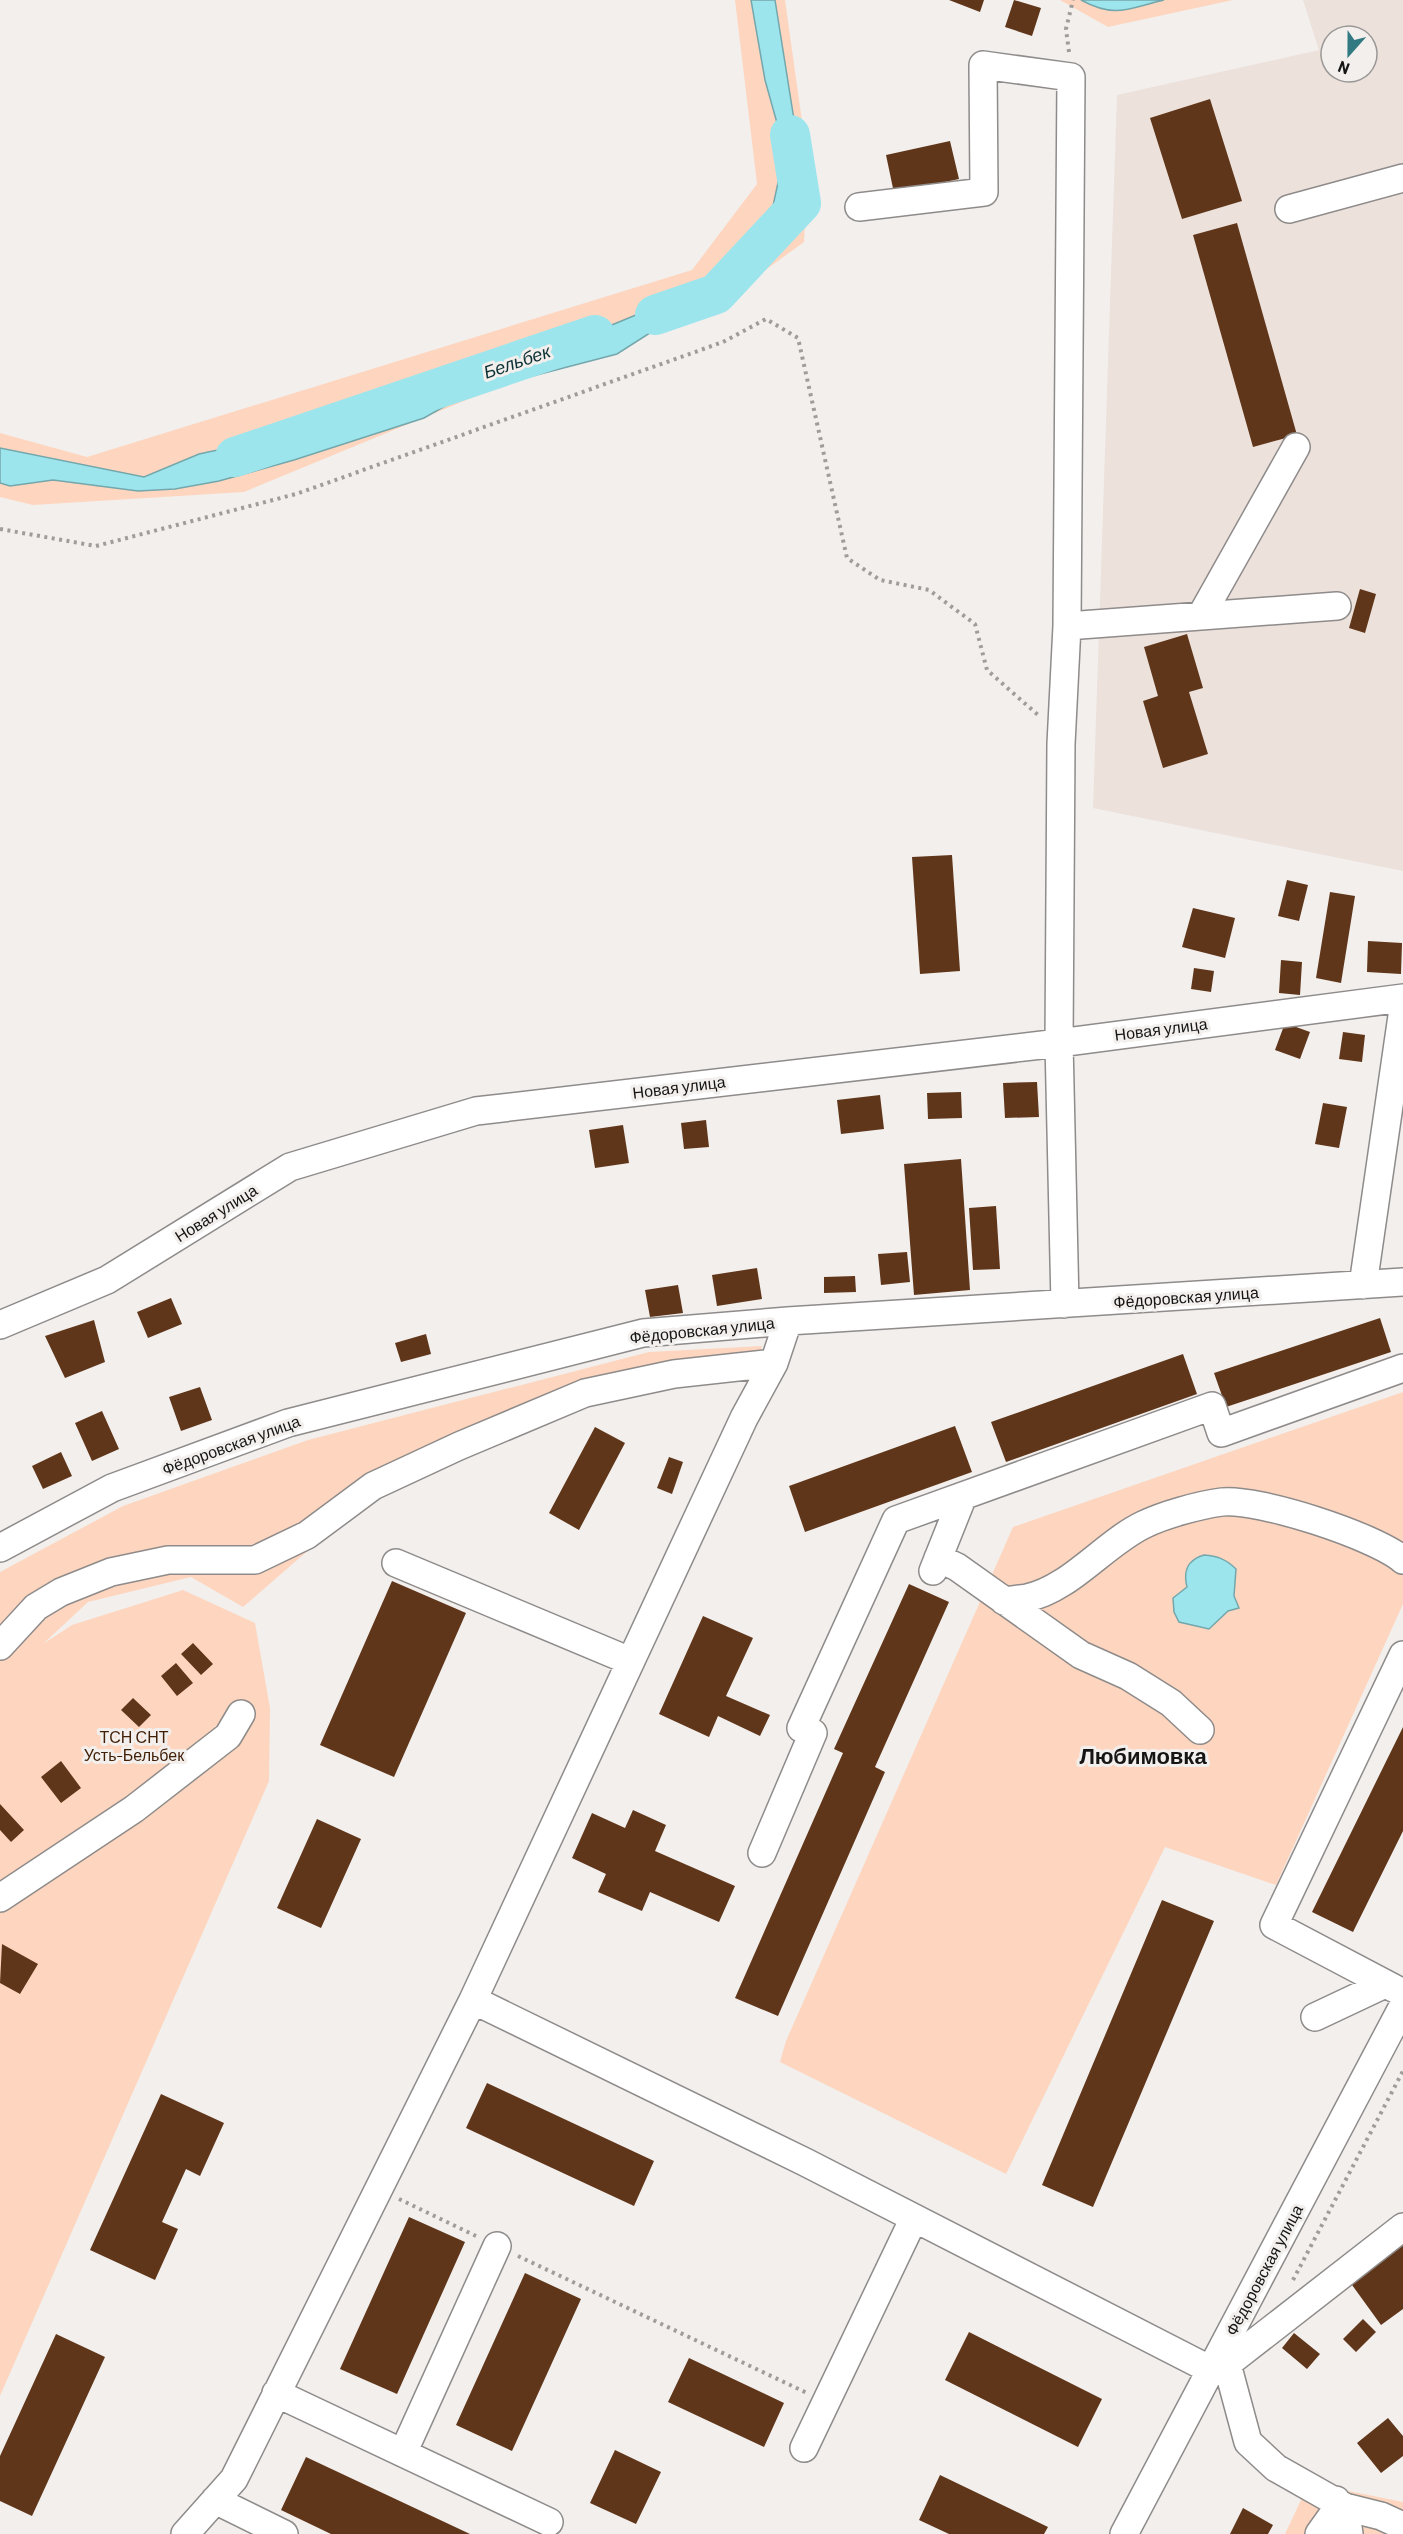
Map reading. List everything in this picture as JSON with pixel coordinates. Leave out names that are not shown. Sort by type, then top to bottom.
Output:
[{"type":"street","points":[[859,207],[984,192],[983,64],[1071,77],[1066,626],[1061,744],[1059,1042],[1065,1304]]},
{"type":"street","points":[[1289,209],[1403,178]]},
{"type":"street","points":[[1201,616],[1296,447]]},
{"type":"street","points":[[1066,626],[1337,606]]},
{"type":"street","name":"Новая улица","points":[[0,1325],[107,1280],[290,1167],[476,1111],[1059,1042],[1403,998]]},
{"type":"street","points":[[1363,1285],[1403,1008]]},
{"type":"street","name":"Фёдоровская улица","points":[[0,1548],[112,1488],[288,1423],[643,1333],[788,1321],[1403,1282]]},
{"type":"street","points":[[184,2534],[234,2480],[473,2000],[744,1418],[774,1363],[788,1321]]},
{"type":"street","points":[[0,1646],[36,1607],[61,1592],[111,1572],[168,1560],[255,1560],[307,1535],[373,1486],[459,1446],[585,1393],[674,1374],[774,1363]]},
{"type":"street","points":[[762,1853],[813,1733],[801,1728],[896,1520],[1212,1406],[1221,1433],[1403,1368]]},
{"type":"street","points":[[963,1496],[935,1564],[957,1567],[1081,1655],[1128,1676],[1171,1703],[1200,1730]]},
{"type":"street","points":[[1004,1601],[1028,1598],[1044,1592],[1143,1524],[1223,1502],[1274,1507],[1357,1535],[1403,1560]]},
{"type":"street","points":[[396,1563],[630,1661]]},
{"type":"street","points":[[1394,1988],[1274,1924],[1403,1655]]},
{"type":"street","points":[[0,1898],[134,1809],[228,1736],[241,1714]]},
{"type":"street","points":[[1315,2017],[1394,1988]]},
{"type":"street","points":[[473,2000],[1219,2367],[1248,2442],[1276,2468],[1341,2504],[1381,2516],[1403,2526]]},
{"type":"street","name":"Фёдоровская улица","points":[[1124,2534],[1219,2367],[1403,2006]]},
{"type":"street","points":[[804,2448],[915,2218]]},
{"type":"street","points":[[1219,2367],[1403,2227]]},
{"type":"street","points":[[403,2453],[497,2246]]},
{"type":"street","points":[[276,2393],[549,2522]]},
{"type":"street","points":[[215,2500],[284,2534]]},
{"type":"street","points":[[1319,2534],[1341,2504]]},
{"type":"street","points":[[1341,2504],[1349,2534]]},
{"type":"path","points":[[1071,77],[1066,29],[1073,0]]},
{"type":"path","points":[[0,529],[96,546],[296,494],[723,342],[766,319],[798,338],[847,558],[880,580],[929,590],[975,624],[987,670],[1049,724],[1061,744]]},
{"type":"path","points":[[1289,2288],[1403,2071]]},
{"type":"path","points":[[378,2189],[826,2402]]},
{"type":"shaded area","points":[[1303,0],[1403,0],[1403,871],[1093,808],[1117,95],[1319,50]]},
{"type":"green space","points":[[735,0],[785,0],[808,164],[804,242],[745,285],[244,492],[33,505],[0,497],[0,433],[87,457],[692,270],[757,184]]},
{"type":"green space","points":[[1060,0],[1233,0],[1108,27]]},
{"type":"green space","name":"ТСН СНТ Усть-Бельбек","points":[[762,1346],[753,1376],[647,1382],[387,1482],[243,1607],[191,1577],[88,1602],[43,1644],[72,1625],[183,1590],[255,1623],[270,1708],[269,1781],[0,2396],[0,1572],[123,1506],[308,1440],[649,1352]]},
{"type":"green space","points":[[1403,1392],[1403,1604],[1276,1885],[1165,1847],[1006,2174],[780,2062],[786,2041],[1013,1527]]},
{"type":"green space","points":[[1309,2483],[1403,2502],[1403,2534],[1285,2534]]},
{"type":"water","name":"Бельбек","points":[[751,0],[775,0],[802,170],[790,239],[764,260],[617,354],[468,393],[424,418],[294,460],[219,481],[175,489],[138,491],[53,480],[10,486],[0,483],[0,448],[144,477],[199,454],[274,438],[286,440],[544,353],[689,293],[744,248],[770,220],[779,178],[779,130],[765,80]]},
{"type":"water","points":[[1081,0],[1164,0],[1132,9],[1113,10],[1093,6]]},
{"type":"water","points":[[1204,1555],[1221,1559],[1236,1569],[1234,1596],[1239,1608],[1228,1611],[1209,1629],[1179,1622],[1174,1612],[1173,1598],[1187,1587],[1186,1571],[1190,1563]]},
{"type":"building","points":[[949,0],[984,0],[980,12]]},
{"type":"building","points":[[1014,0],[1041,8],[1032,36],[1005,27]]},
{"type":"building","points":[[1210,99],[1242,201],[1182,219],[1150,118]]},
{"type":"building","points":[[950,141],[959,179],[894,193],[886,155]]},
{"type":"building","points":[[1237,223],[1297,435],[1253,447],[1193,235]]},
{"type":"building","points":[[1360,589],[1376,594],[1365,633],[1349,628]]},
{"type":"building","points":[[1187,634],[1203,688],[1189,692],[1208,754],[1163,768],[1143,701],[1158,696],[1144,647]]},
{"type":"building","points":[[952,855],[960,971],[920,974],[912,857]]},
{"type":"building","points":[[1287,880],[1308,885],[1299,921],[1278,916]]},
{"type":"building","points":[[1330,892],[1355,896],[1341,983],[1316,978]]},
{"type":"building","points":[[1193,908],[1235,918],[1225,958],[1182,947]]},
{"type":"building","points":[[1368,941],[1402,943],[1401,974],[1367,972]]},
{"type":"building","points":[[1281,960],[1302,962],[1300,995],[1279,993]]},
{"type":"building","points":[[1194,968],[1214,971],[1211,992],[1191,989]]},
{"type":"building","points":[[1285,1023],[1310,1032],[1300,1059],[1275,1050]]},
{"type":"building","points":[[1343,1032],[1365,1035],[1362,1062],[1339,1059]]},
{"type":"building","points":[[1037,1082],[1039,1117],[1005,1118],[1003,1083]]},
{"type":"building","points":[[961,1092],[962,1118],[928,1119],[927,1093]]},
{"type":"building","points":[[880,1095],[884,1129],[841,1134],[837,1100]]},
{"type":"building","points":[[1323,1103],[1347,1107],[1339,1148],[1315,1144]]},
{"type":"building","points":[[706,1120],[709,1147],[684,1149],[681,1123]]},
{"type":"building","points":[[623,1125],[629,1163],[595,1168],[589,1130]]},
{"type":"building","points":[[961,1159],[970,1290],[914,1295],[904,1164]]},
{"type":"building","points":[[996,1206],[1000,1269],[973,1270],[969,1208]]},
{"type":"building","points":[[907,1252],[910,1282],[881,1285],[878,1254]]},
{"type":"building","points":[[757,1268],[762,1299],[717,1306],[712,1275]]},
{"type":"building","points":[[855,1276],[856,1292],[824,1293],[824,1277]]},
{"type":"building","points":[[678,1285],[683,1313],[650,1317],[645,1290]]},
{"type":"building","points":[[171,1298],[182,1324],[148,1338],[137,1312]]},
{"type":"building","points":[[1380,1318],[1391,1352],[1226,1407],[1214,1373]]},
{"type":"building","points":[[94,1320],[105,1362],[65,1378],[45,1336]]},
{"type":"building","points":[[426,1334],[431,1354],[401,1362],[395,1343]]},
{"type":"building","points":[[1183,1354],[1197,1394],[1006,1462],[991,1422]]},
{"type":"building","points":[[200,1387],[212,1420],[181,1431],[169,1397]]},
{"type":"building","points":[[102,1411],[119,1449],[92,1461],[75,1423]]},
{"type":"building","points":[[955,1426],[972,1472],[805,1532],[789,1486]]},
{"type":"building","points":[[595,1427],[625,1443],[579,1530],[549,1513]]},
{"type":"building","points":[[61,1452],[72,1476],[43,1489],[32,1466]]},
{"type":"building","points":[[669,1457],[683,1462],[672,1494],[657,1488]]},
{"type":"building","points":[[392,1581],[466,1613],[394,1777],[320,1745]]},
{"type":"building","points":[[909,1584],[949,1602],[875,1767],[885,1772],[778,2016],[735,1998],[843,1753],[834,1749]]},
{"type":"building","points":[[703,1616],[753,1638],[726,1696],[770,1715],[760,1736],[718,1716],[709,1737],[659,1714]]},
{"type":"building","points":[[193,1643],[213,1664],[201,1675],[181,1654]]},
{"type":"building","points":[[176,1663],[193,1683],[177,1696],[161,1676]]},
{"type":"building","points":[[133,1698],[151,1715],[139,1727],[121,1710]]},
{"type":"building","points":[[1403,1727],[1403,1831],[1353,1932],[1312,1912]]},
{"type":"building","points":[[61,1761],[81,1788],[61,1803],[41,1777]]},
{"type":"building","points":[[0,1804],[24,1830],[11,1842],[0,1830]]},
{"type":"building","points":[[633,1810],[666,1825],[655,1851],[735,1886],[719,1922],[650,1892],[642,1911],[598,1892],[606,1874],[572,1858],[592,1813],[625,1828]]},
{"type":"building","points":[[317,1819],[361,1839],[321,1928],[277,1908]]},
{"type":"building","points":[[1162,1900],[1214,1921],[1093,2207],[1042,2185]]},
{"type":"building","points":[[2,1944],[38,1964],[20,1994],[0,1983]]},
{"type":"building","points":[[487,2083],[654,2161],[634,2206],[466,2128]]},
{"type":"building","points":[[161,2094],[224,2123],[200,2176],[186,2169],[162,2222],[178,2229],[155,2280],[90,2250]]},
{"type":"building","points":[[409,2217],[465,2242],[397,2394],[340,2369]]},
{"type":"building","points":[[1403,2239],[1403,2309],[1381,2325],[1347,2278]]},
{"type":"building","points":[[525,2273],[581,2299],[512,2451],[456,2425]]},
{"type":"building","points":[[1363,2319],[1376,2332],[1356,2352],[1343,2339]]},
{"type":"building","points":[[969,2332],[1102,2399],[1078,2447],[945,2380]]},
{"type":"building","points":[[1294,2333],[1320,2354],[1307,2369],[1282,2348]]},
{"type":"building","points":[[56,2334],[105,2357],[32,2516],[0,2501],[0,2456]]},
{"type":"building","points":[[689,2358],[784,2403],[764,2447],[668,2402]]},
{"type":"building","points":[[1388,2418],[1403,2436],[1403,2456],[1381,2473],[1357,2443]]},
{"type":"building","points":[[615,2450],[661,2472],[636,2524],[590,2503]]},
{"type":"building","points":[[306,2457],[470,2534],[331,2534],[281,2510]]},
{"type":"building","points":[[940,2475],[1048,2527],[1044,2534],[949,2534],[919,2520]]},
{"type":"building","points":[[1243,2508],[1273,2525],[1268,2534],[1230,2534]]},
{"type":"waterway","name":"Бельбек","points":[[655,315],[716,294],[801,203],[790,135]]},
{"type":"waterway","name":"Бельбек","points":[[235,457],[595,335]]},
{"type":"district","name":"Любимовка","points":[[1143,1756]]}]
